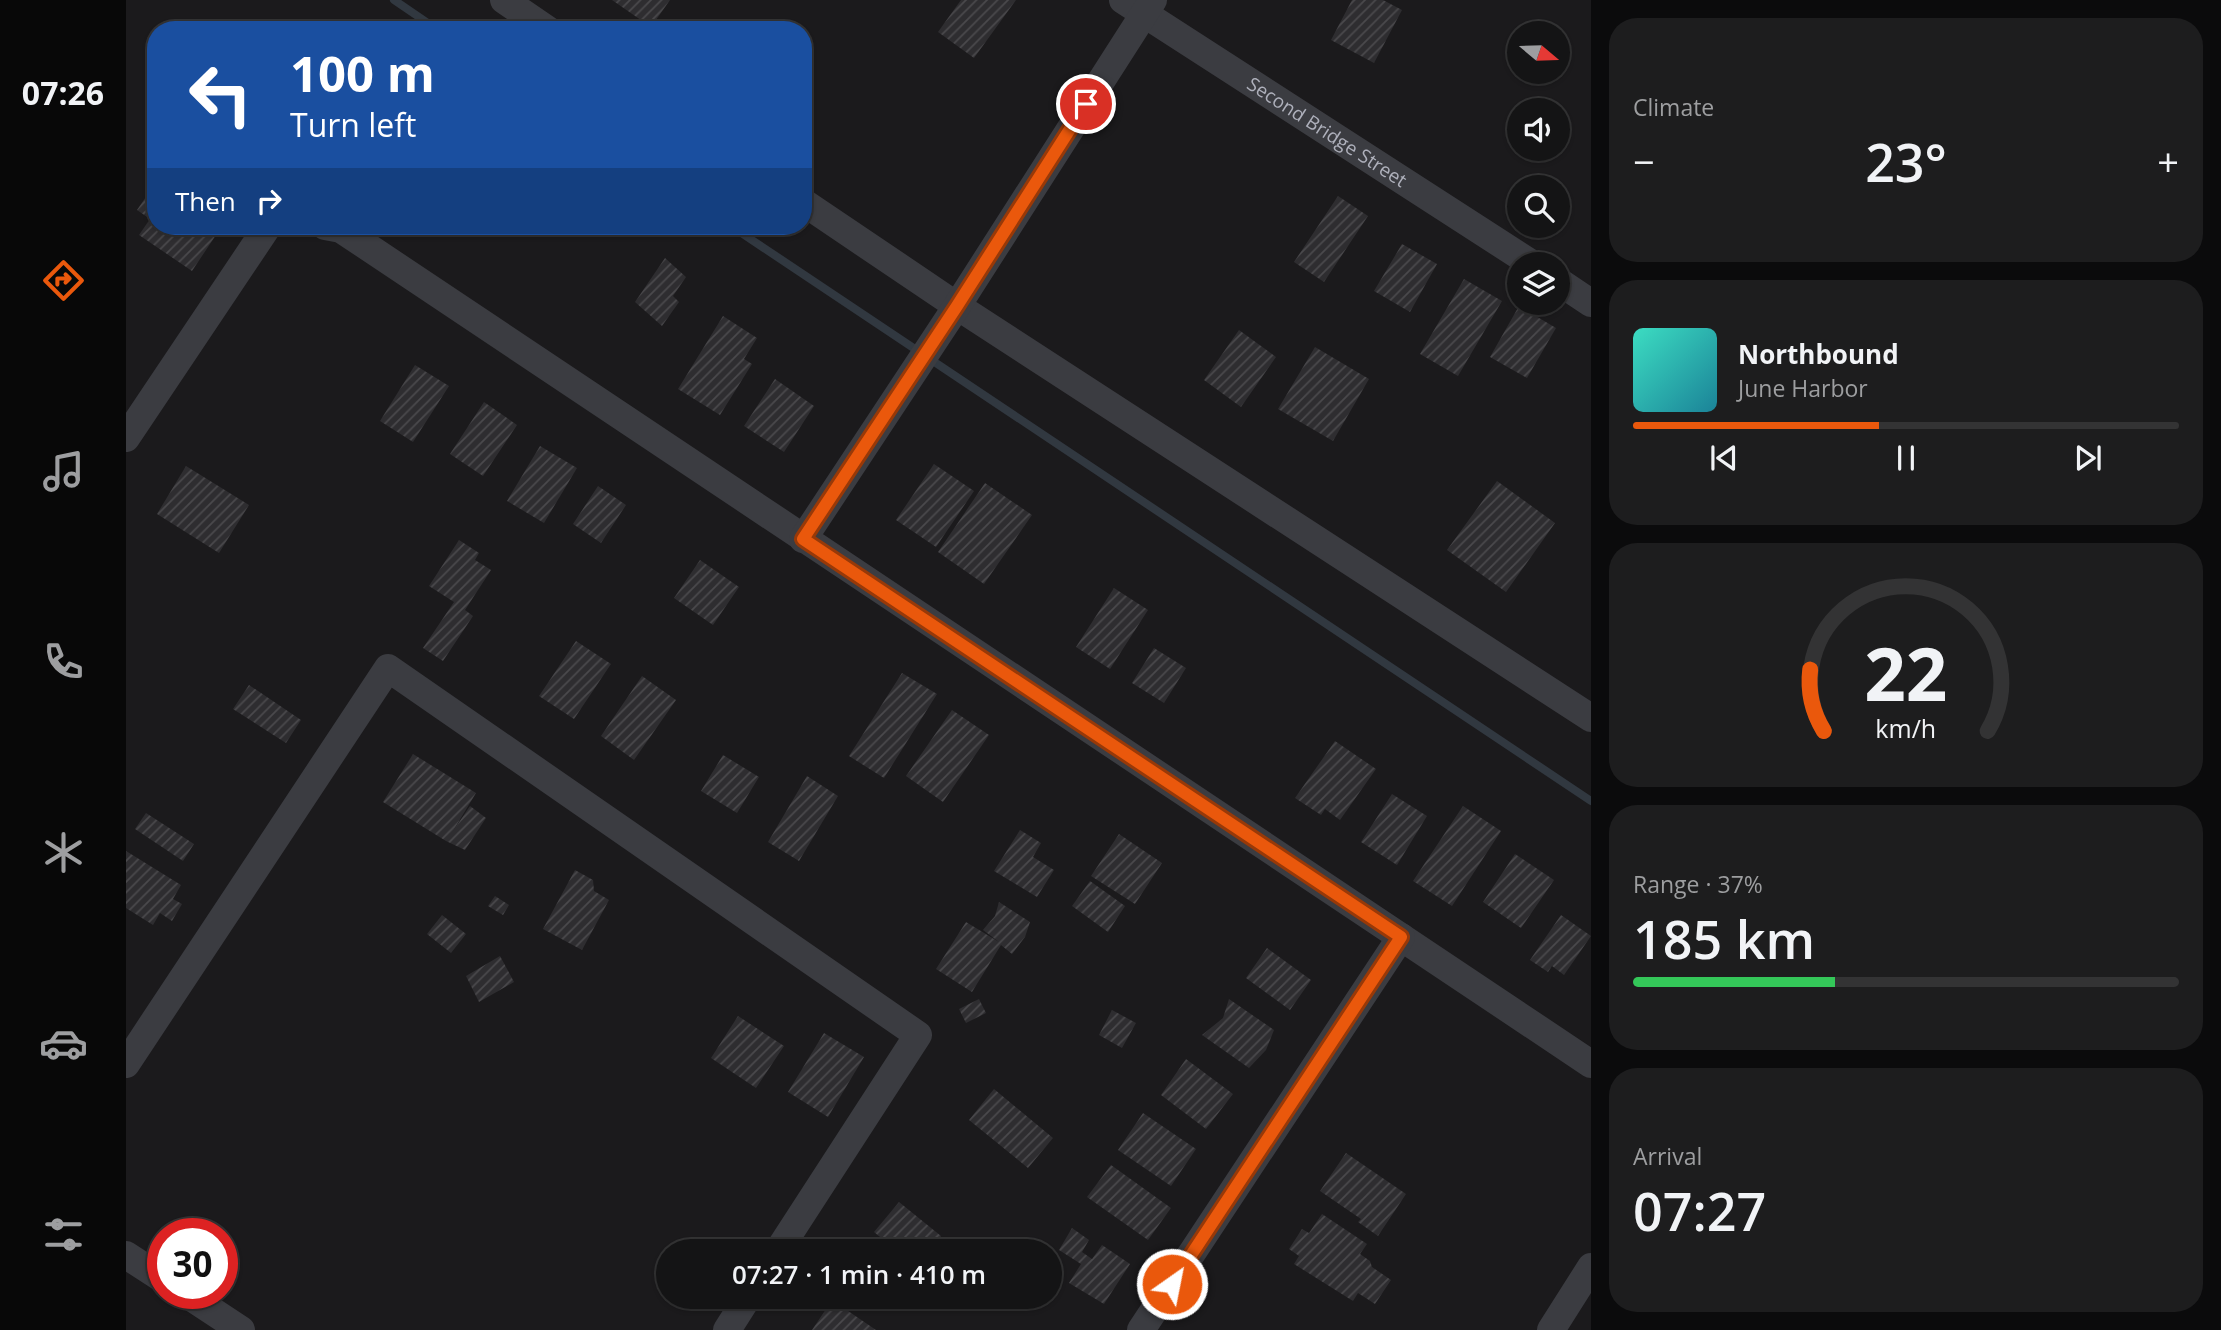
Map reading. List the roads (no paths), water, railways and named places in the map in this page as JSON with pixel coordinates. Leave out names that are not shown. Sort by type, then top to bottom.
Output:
[{"type":"street","points":[[504,0],[535,21]]},
{"type":"street","points":[[803,539],[957,306],[1140,5]]},
{"type":"street","name":"Second Bridge Street","points":[[1140,5],[1514,252]]},
{"type":"street","points":[[812,208],[957,306],[1591,718]]},
{"type":"street","points":[[126,438],[262,235]]},
{"type":"street","points":[[350,235],[1591,1064]]},
{"type":"street","points":[[1570,289],[1591,303]]},
{"type":"street","points":[[126,1064],[388,667],[918,1035],[786,1239]]},
{"type":"street","points":[[1141,1330],[1401,937]]},
{"type":"street","points":[[126,1255],[147,1269]]},
{"type":"street","points":[[1551,1330],[1591,1267]]},
{"type":"street","points":[[209,1309],[241,1330]]},
{"type":"street","points":[[726,1330],[740,1309]]},
{"type":"waterway","points":[[394,0],[425,21]]},
{"type":"waterway","points":[[744,235],[1591,801]]}]
